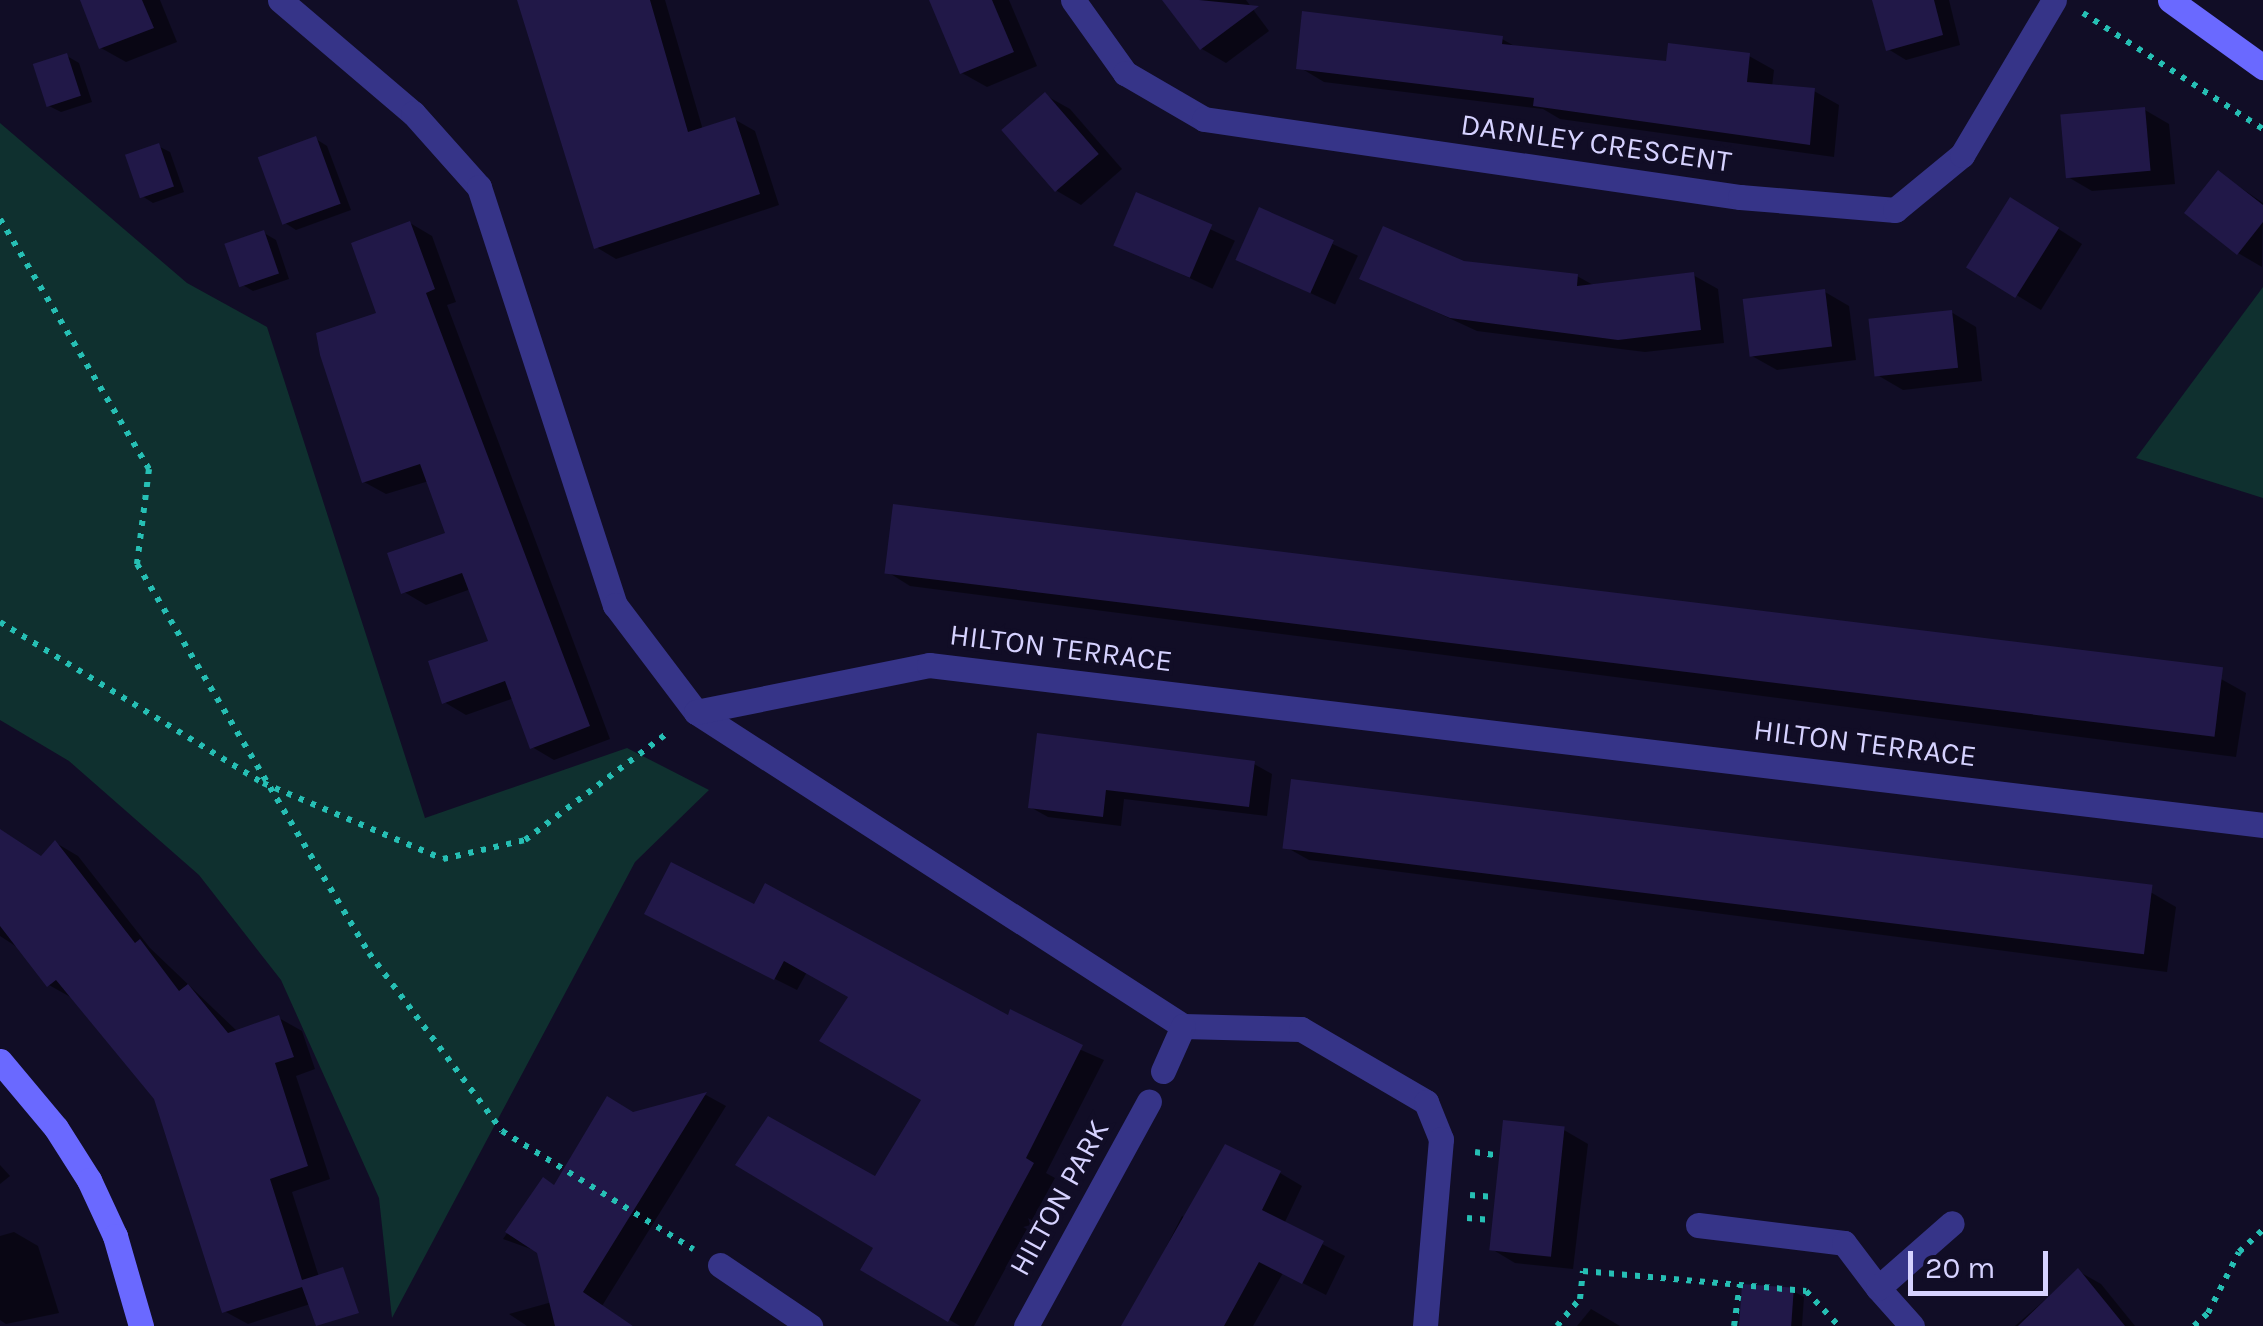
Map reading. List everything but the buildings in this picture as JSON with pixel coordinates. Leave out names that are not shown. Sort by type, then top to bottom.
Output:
[{"type":"street","points":[[280,0],[413,113],[479,186],[614,604],[696,712],[1183,1026],[1301,1029],[1426,1102],[1441,1139],[1425,1326]]},
{"type":"street","name":"DARNLEY CRESCENT","points":[[1073,0],[1125,73],[1204,119],[1740,196],[1895,210],[1962,156],[2054,0]]},
{"type":"street","points":[[2170,0],[2263,67]]},
{"type":"street","name":"HILTON TERRACE","points":[[696,712],[929,665],[2263,824]]},
{"type":"street","points":[[1164,1071],[1183,1026]]},
{"type":"street","points":[[0,1061],[56,1128],[88,1180],[115,1236],[141,1326]]},
{"type":"street","name":"HILTON PARK","points":[[1026,1326],[1149,1102]]},
{"type":"street","points":[[1878,1288],[1952,1223]]},
{"type":"street","points":[[1698,1225],[1844,1243],[1912,1326]]},
{"type":"street","points":[[720,1265],[810,1326]]},
{"type":"path","points":[[2080,11],[2263,129]]},
{"type":"path","points":[[0,220],[149,469],[137,564],[263,782],[369,953],[502,1130],[720,1265]]},
{"type":"path","points":[[0,622],[263,782],[443,859],[525,840],[696,712]]},
{"type":"path","points":[[2194,1326],[2208,1313],[2239,1252],[2263,1230]]},
{"type":"path","points":[[1556,1326],[1580,1298],[1584,1271],[1806,1291],[1839,1326]]},
{"type":"path","points":[[1740,1284],[1735,1325],[1745,1326]]},
{"type":"green space","points":[[0,123],[187,283],[267,327],[425,818],[627,748],[709,790],[635,862],[392,1318],[379,1198],[281,980],[199,875],[69,761],[0,720]]},
{"type":"green space","points":[[2263,287],[2263,498],[2136,458]]}]
